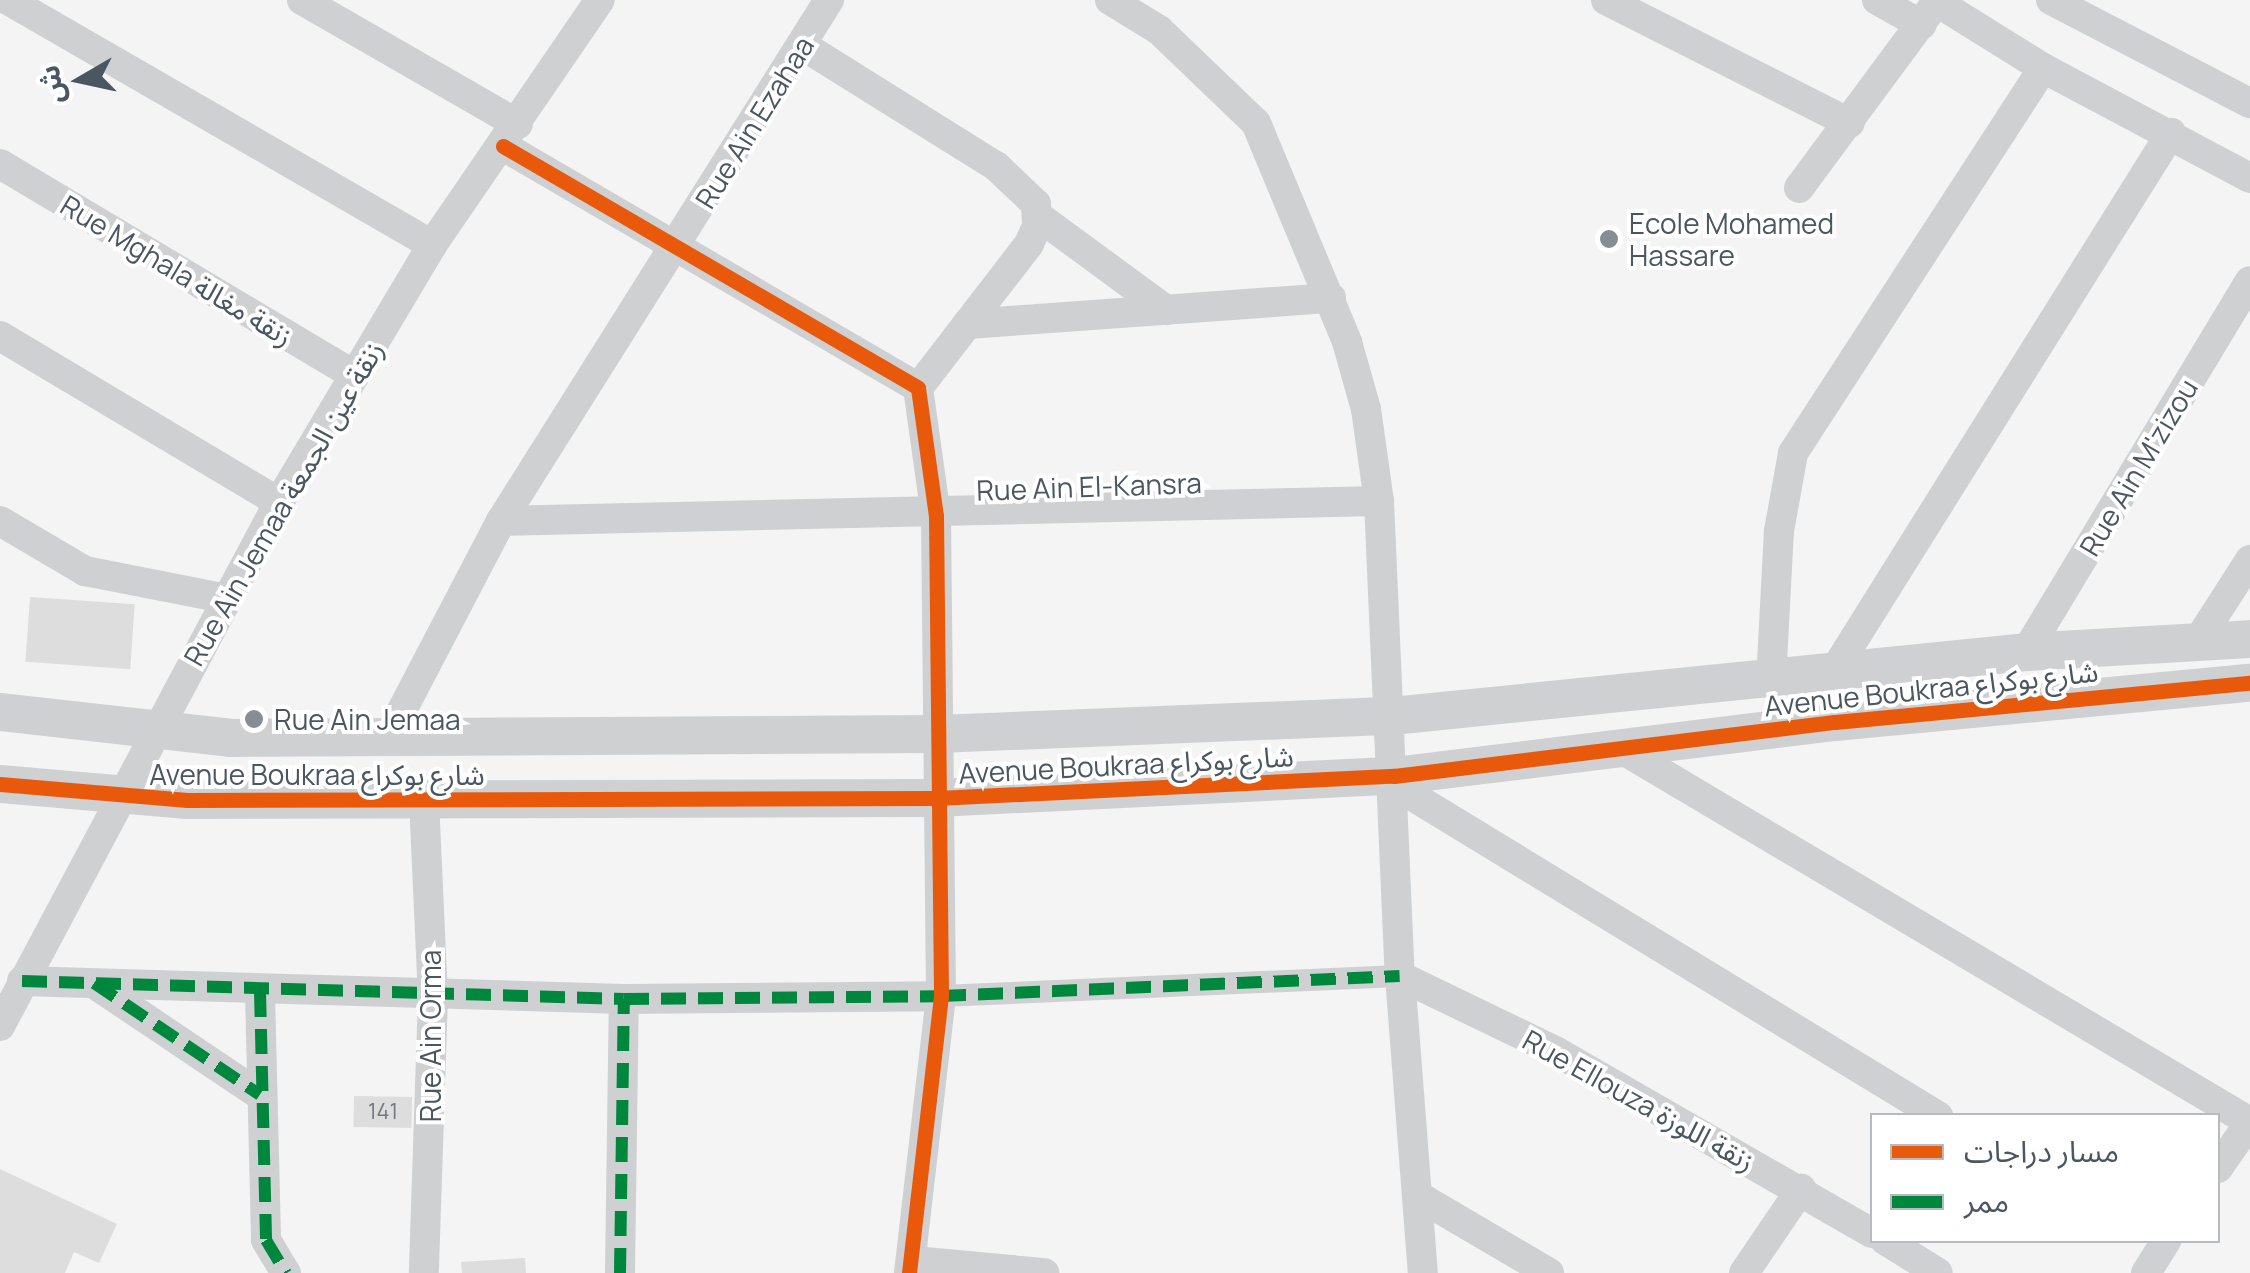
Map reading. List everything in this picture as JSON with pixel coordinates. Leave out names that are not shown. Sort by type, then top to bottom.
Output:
[{"type":"street","points":[[8,0],[432,245]]},
{"type":"street","points":[[302,0],[679,244],[918,388]]},
{"type":"street","name":"Rue Ain Jemaa زنقة عين الجمعة","points":[[0,1026],[223,598],[278,502],[432,245],[600,0]]},
{"type":"street","name":"Rue Ain Ezahaa","points":[[386,739],[501,520],[679,244],[829,0]]},
{"type":"street","points":[[1110,0],[1158,30],[1256,123],[1330,298],[1366,410],[1379,501],[1395,781],[1400,976],[1424,1273]]},
{"type":"street","points":[[1877,0],[1932,9],[2250,178]]},
{"type":"street","points":[[2051,0],[2250,103]]},
{"type":"street","points":[[1617,3],[1850,123]]},
{"type":"street","points":[[1800,188],[1932,9]]},
{"type":"street","points":[[802,45],[996,166],[1031,196],[1038,216],[1166,310]]},
{"type":"street","points":[[1771,682],[1778,531],[1793,453],[2044,68]]},
{"type":"street","points":[[1831,676],[2170,133]]},
{"type":"street","name":"Rue Mghala زنقة مغالة","points":[[0,164],[355,376]]},
{"type":"street","points":[[1038,216],[1029,244],[918,388],[936,516],[936,798],[942,996],[911,1267],[1044,1273]]},
{"type":"street","name":"Rue Ain M'zizou","points":[[2026,652],[2250,282]]},
{"type":"street","points":[[967,324],[1330,298]]},
{"type":"street","points":[[0,336],[278,502]]},
{"type":"street","name":"Rue Ain El-Kansra","points":[[501,520],[936,516],[1379,501]]},
{"type":"street","points":[[0,521],[86,571],[223,598]]},
{"type":"street","points":[[2196,644],[2250,560]]},
{"type":"street","name":"Avenue Boukraa شارع بوكراع","points":[[0,712],[153,734],[386,739],[938,734],[1392,716],[1831,676],[2026,652],[2250,639]]},
{"type":"street","name":"Avenue Boukraa شارع بوكراع","points":[[0,784],[121,798],[424,800],[936,798],[1395,781],[1618,747],[2250,683]]},
{"type":"street","points":[[1618,747],[2250,1122],[2220,1165]]},
{"type":"street","points":[[1395,781],[1933,1113]]},
{"type":"street","name":"Rue Ain Orma","points":[[424,800],[432,996],[424,1273]]},
{"type":"street","points":[[22,981],[260,992],[624,999],[942,996],[1400,976]]},
{"type":"street","name":"Rue Ellouza زنقة اللوزة","points":[[1400,976],[1557,1052],[1870,1231]]},
{"type":"street","points":[[94,982],[260,1095]]},
{"type":"street","points":[[260,992],[266,1240],[286,1273]]},
{"type":"street","points":[[620,1273],[624,999]]},
{"type":"street","points":[[1744,1273],[1801,1189]]},
{"type":"street","points":[[1418,1196],[1549,1273]]},
{"type":"street","points":[[1891,1243],[1938,1273]]},
{"type":"building","points":[[30,597],[135,604],[130,669],[25,662]]},
{"type":"building","points":[[354,1096],[412,1097],[411,1128],[353,1127]]},
{"type":"building","points":[[0,1169],[117,1224],[99,1263],[74,1252],[65,1273],[0,1273]]},
{"type":"building","points":[[525,1258],[526,1273],[462,1273],[461,1262]]},
{"type":"marked path","points":[[620,1273],[624,999],[941,996],[1400,976]]},
{"type":"marked path","points":[[22,981],[624,999]]},
{"type":"marked path","points":[[94,983],[260,1095]]},
{"type":"marked path","points":[[260,992],[266,1240],[286,1273]]},
{"type":"cycle path","points":[[503,146],[918,388],[936,516],[941,996],[909,1273]]},
{"type":"cycle path","points":[[0,784],[187,800],[937,798],[1394,776],[1835,722],[2250,683]]},
{"type":"place","name":"Ecole Mohamed Hassare","points":[[1609,239]]},
{"type":"place","name":"Rue Ain Jemaa","points":[[254,719]]}]
